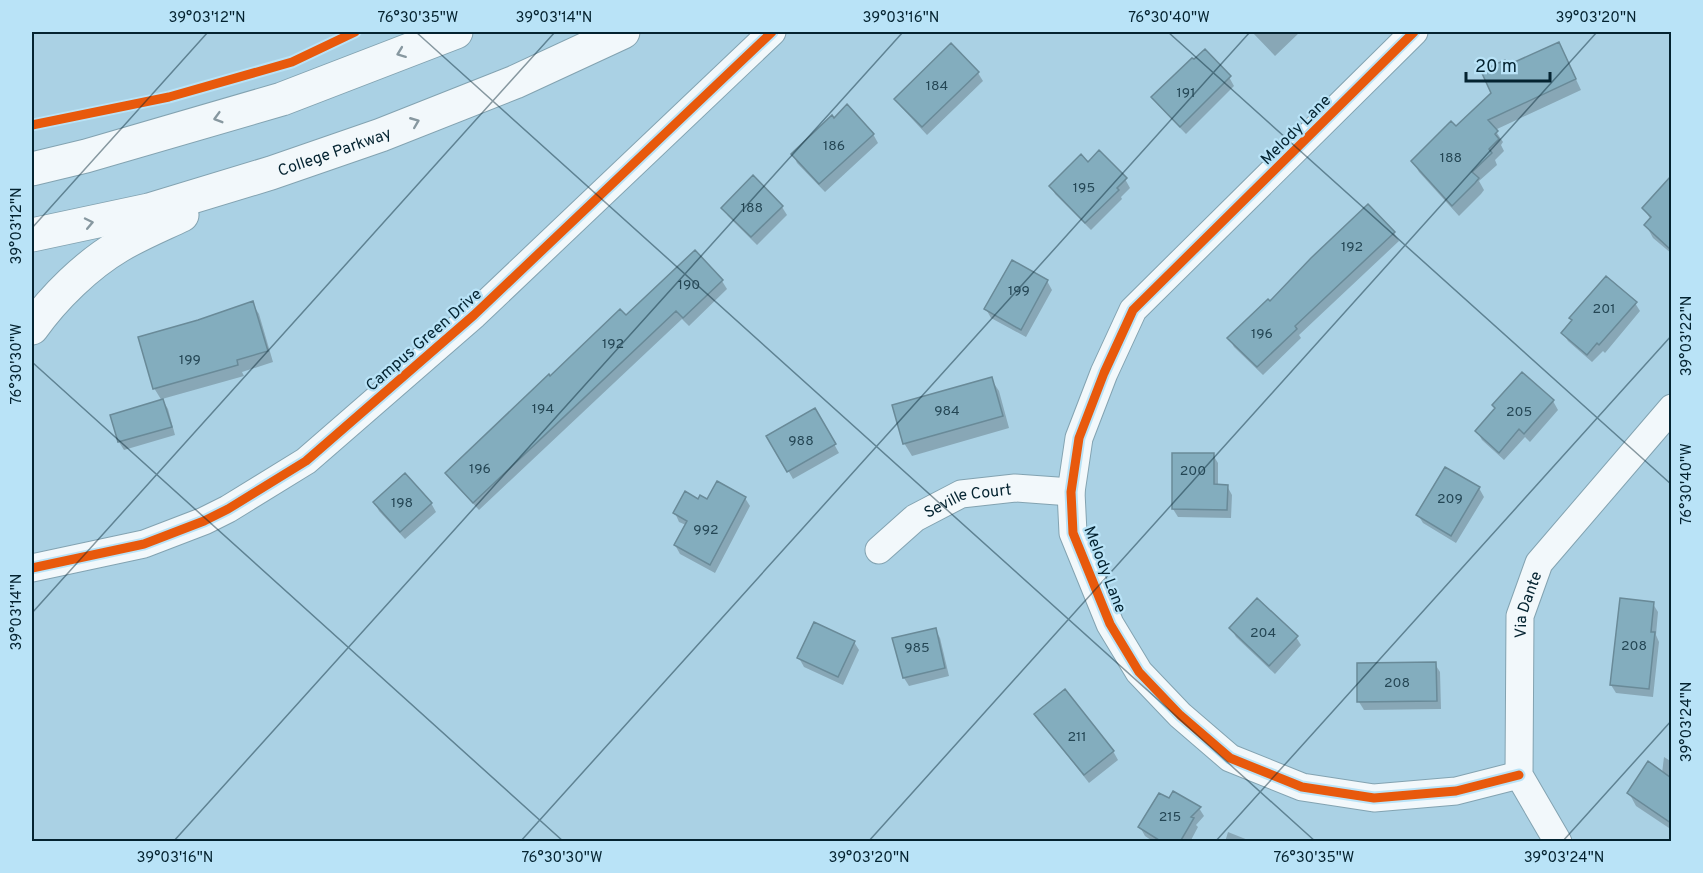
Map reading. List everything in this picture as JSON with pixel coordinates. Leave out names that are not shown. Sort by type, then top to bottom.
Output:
[{"type":"main road","points":[[32,169],[86,156],[282,99],[456,32]]},
{"type":"main road","name":"College Parkway","points":[[32,235],[149,210],[271,173],[381,135],[515,82],[623,32]]},
{"type":"main road","points":[[32,328],[48,306],[81,275],[119,246],[271,173]]},
{"type":"street","name":"Campus Green Drive","points":[[32,568],[144,544],[228,509],[306,461],[474,315],[772,32]]},
{"type":"street","name":"Melody Lane","points":[[1414,32],[1133,310],[1104,373],[1080,438],[1071,492],[1073,533],[1110,624],[1139,672],[1180,715],[1230,758],[1302,787],[1374,798],[1456,791],[1519,775]]},
{"type":"street","name":"Via Dante","points":[[1519,775],[1520,616],[1539,563],[1671,408]]},
{"type":"street","name":"Seville Court","points":[[879,550],[915,518],[961,494],[1015,488],[1071,492]]},
{"type":"street","points":[[1519,775],[1558,842]]},
{"type":"building","points":[[1559,42],[1576,79],[1488,120],[1498,131],[1495,134],[1499,139],[1489,149],[1492,153],[1472,172],[1479,178],[1452,206],[1411,161],[1451,121],[1456,126],[1491,93],[1481,71],[1505,60],[1508,65]]},
{"type":"building","points":[[951,43],[979,72],[922,127],[894,99]]},
{"type":"building","points":[[1205,49],[1231,76],[1180,127],[1151,97],[1192,58],[1194,59]]},
{"type":"building","points":[[847,104],[874,134],[819,184],[791,154]]},
{"type":"building","points":[[1099,150],[1127,178],[1117,188],[1119,190],[1085,223],[1049,186],[1081,154],[1088,162]]},
{"type":"building","points":[[753,175],[783,206],[751,237],[721,208]]},
{"type":"building","points":[[1671,176],[1671,250],[1644,225],[1651,217],[1642,208]]},
{"type":"building","points":[[1368,204],[1395,232],[1295,326],[1297,329],[1257,367],[1227,338],[1268,299],[1270,301]]},
{"type":"building","points":[[695,250],[723,280],[683,318],[676,311],[473,503],[445,473],[620,309],[626,315]]},
{"type":"building","points":[[1012,260],[1048,280],[1021,330],[984,309]]},
{"type":"building","points":[[1606,276],[1637,302],[1599,345],[1597,343],[1587,355],[1561,333],[1572,320],[1569,318]]},
{"type":"building","points":[[253,301],[268,351],[237,360],[238,365],[153,389],[138,337]]},
{"type":"building","points":[[1522,372],[1554,400],[1524,434],[1519,429],[1499,453],[1475,431],[1495,408],[1492,405]]},
{"type":"building","points":[[992,377],[1003,416],[903,444],[892,405]]},
{"type":"building","points":[[163,399],[172,427],[118,442],[110,415]]},
{"type":"building","points":[[815,408],[836,444],[787,472],[766,436]]},
{"type":"building","points":[[1172,453],[1214,453],[1214,484],[1228,485],[1227,510],[1172,509]]},
{"type":"building","points":[[1445,467],[1480,487],[1451,536],[1416,515]]},
{"type":"building","points":[[405,473],[432,503],[400,532],[373,502]]},
{"type":"building","points":[[717,481],[746,497],[710,565],[674,545],[687,521],[673,513],[685,491],[698,499],[700,495],[707,499]]},
{"type":"building","points":[[1257,598],[1298,636],[1269,666],[1229,628]]},
{"type":"building","points":[[1620,598],[1654,602],[1651,632],[1655,632],[1649,689],[1610,685]]},
{"type":"building","points":[[814,622],[855,641],[838,677],[797,658]]},
{"type":"building","points":[[936,628],[945,668],[903,678],[892,638]]},
{"type":"building","points":[[1436,662],[1437,701],[1357,702],[1357,663]]},
{"type":"building","points":[[1065,689],[1114,751],[1084,775],[1034,714]]},
{"type":"building","points":[[1648,761],[1671,778],[1671,823],[1627,793]]},
{"type":"building","points":[[1173,791],[1201,807],[1191,817],[1194,818],[1180,842],[1162,842],[1138,827],[1159,793],[1169,798]]},
{"type":"cycle path","points":[[32,125],[169,97],[292,62],[355,32]]},
{"type":"cycle path","points":[[32,568],[144,544],[204,521],[228,509],[306,461],[474,315],[772,32]]},
{"type":"cycle path","points":[[1414,32],[1133,310],[1104,373],[1079,438],[1071,492],[1073,533],[1110,624],[1139,672],[1180,715],[1230,758],[1302,787],[1374,798],[1456,791],[1519,775]]}]
